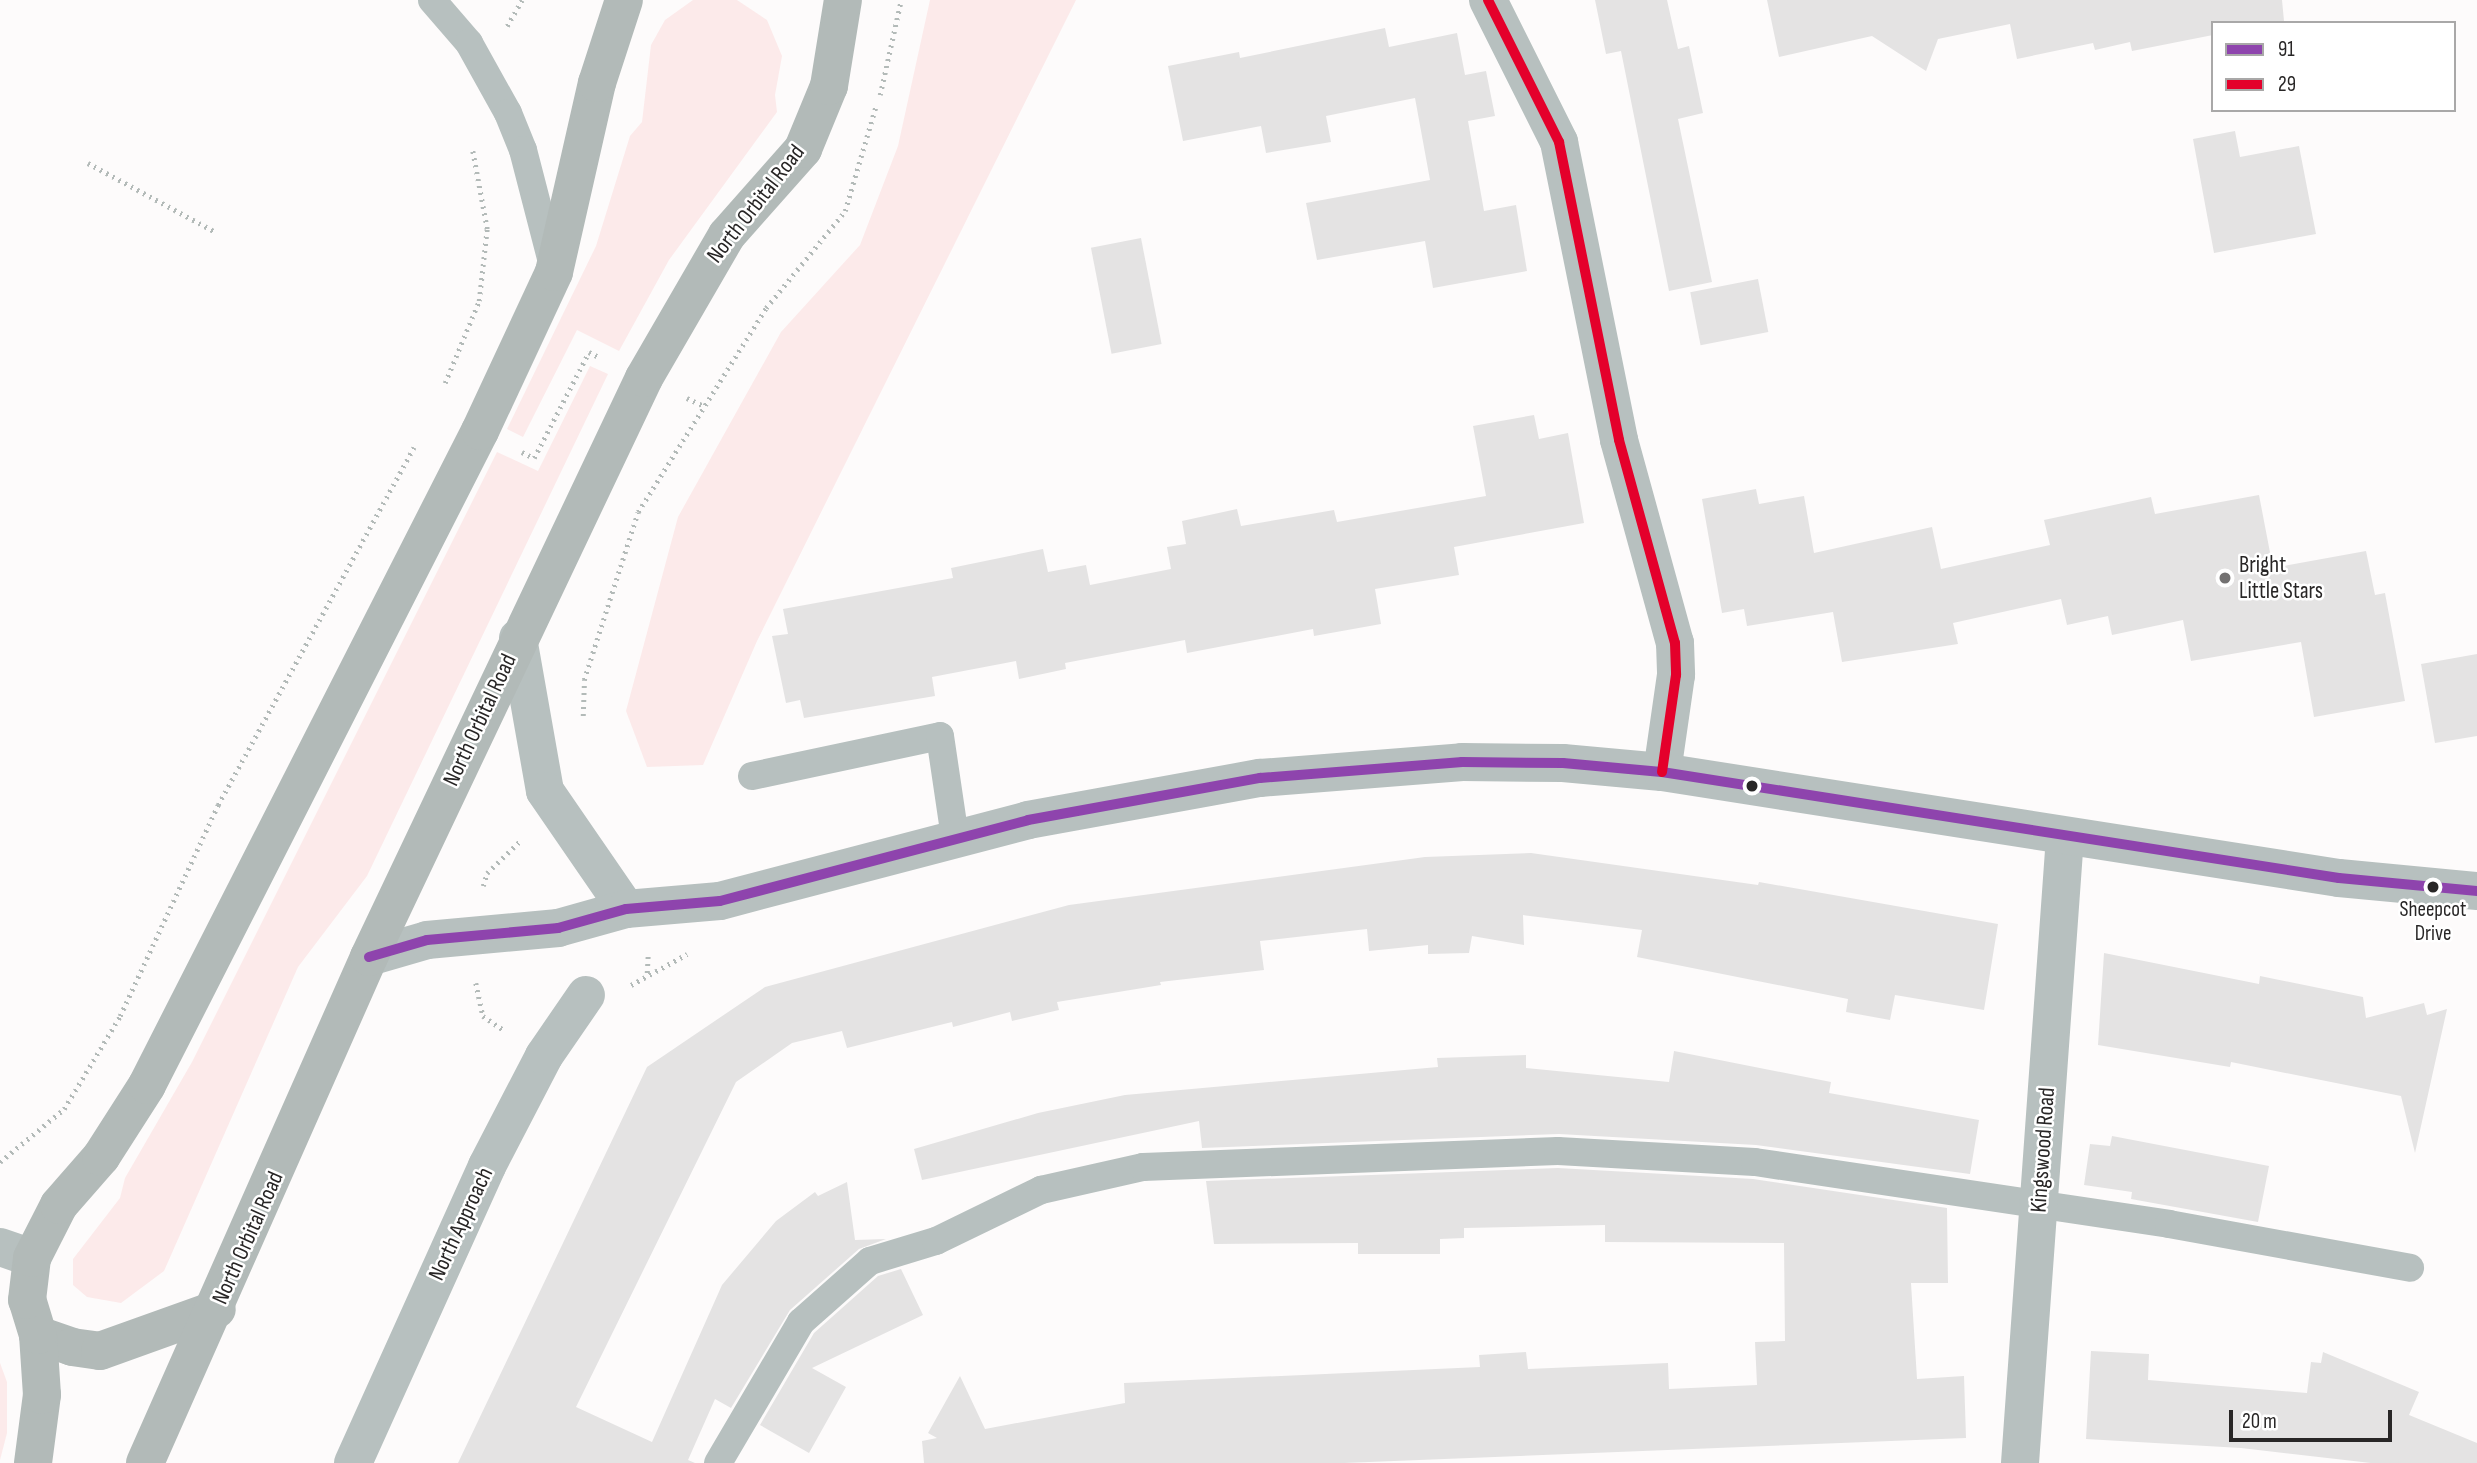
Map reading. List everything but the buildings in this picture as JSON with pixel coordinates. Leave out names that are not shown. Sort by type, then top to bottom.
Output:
[{"type":"highway","points":[[33,1463],[42,1395],[38,1335],[16,1252],[101,1157],[147,1084],[480,431],[554,272],[597,83],[624,0]]},
{"type":"highway","name":"North Orbital Road","points":[[145,1463],[217,1309],[369,957],[518,638],[644,378],[727,235],[803,149],[829,86],[842,1]]},
{"type":"highway","points":[[38,1335],[72,1348],[100,1351],[217,1309]]},
{"type":"street","points":[[1488,0],[1559,142],[1619,440],[1675,643],[1676,675],[1661,772]]},
{"type":"street","points":[[518,638],[545,791],[626,909]]},
{"type":"street","points":[[369,957],[427,940],[558,928],[626,909],[720,901],[955,837],[1260,778],[1462,762],[1563,763],[1661,772],[2066,838],[2339,878],[2477,891]]},
{"type":"street","name":"Kingswood Road","points":[[2020,1463],[2066,838]]},
{"type":"street","name":"North Approach","points":[[353,1463],[487,1166],[544,1056],[586,995]]},
{"type":"lane","points":[[432,0],[474,51],[523,150],[554,272]]},
{"type":"lane","points":[[752,776],[940,736],[955,837]]},
{"type":"lane","points":[[718,1463],[801,1322],[870,1261],[936,1241],[1041,1190],[1143,1167],[1558,1150],[1755,1162],[2039,1207],[2169,1224],[2410,1268]]},
{"type":"path","points":[[474,51],[505,32],[522,0]]},
{"type":"path","points":[[583,729],[584,680],[638,512],[702,405],[734,364],[766,308],[845,211],[881,89],[901,0]]},
{"type":"path","points":[[470,140],[487,229],[479,300],[435,408],[534,458],[589,352],[702,405]]},
{"type":"path","points":[[88,163],[214,231]]},
{"type":"path","points":[[0,1162],[64,1109],[120,1016],[218,805],[415,444]]},
{"type":"shaded area","points":[[693,0],[737,0],[767,20],[782,56],[775,95],[777,112],[669,260],[619,351],[577,330],[523,437],[507,429],[596,246],[630,136],[642,122],[651,45],[665,20]]},
{"type":"shaded area","points":[[930,0],[1076,0],[757,641],[703,765],[647,767],[626,711],[678,517],[781,332],[860,245],[898,146]]},
{"type":"shaded area","points":[[590,366],[608,374],[367,876],[298,967],[164,1271],[121,1303],[87,1297],[73,1285],[73,1259],[120,1198],[125,1178],[192,1062],[497,452],[538,471]]},
{"type":"shaded area","points":[[0,1363],[7,1382],[7,1433],[0,1460]]},
{"type":"transit line","name":"29","points":[[1488,0],[1559,142],[1619,440],[1675,643],[1676,675],[1662,772]]},
{"type":"transit line","name":"91","points":[[369,957],[427,940],[558,928],[626,909],[720,901],[1028,820],[1260,778],[1462,762],[1563,763],[1662,772],[2339,878],[2477,891]]},
{"type":"place","name":"Bright Little Stars","points":[[2225,578]]},
{"type":"place","name":"Sheepcot Drive","points":[[2433,887]]}]
